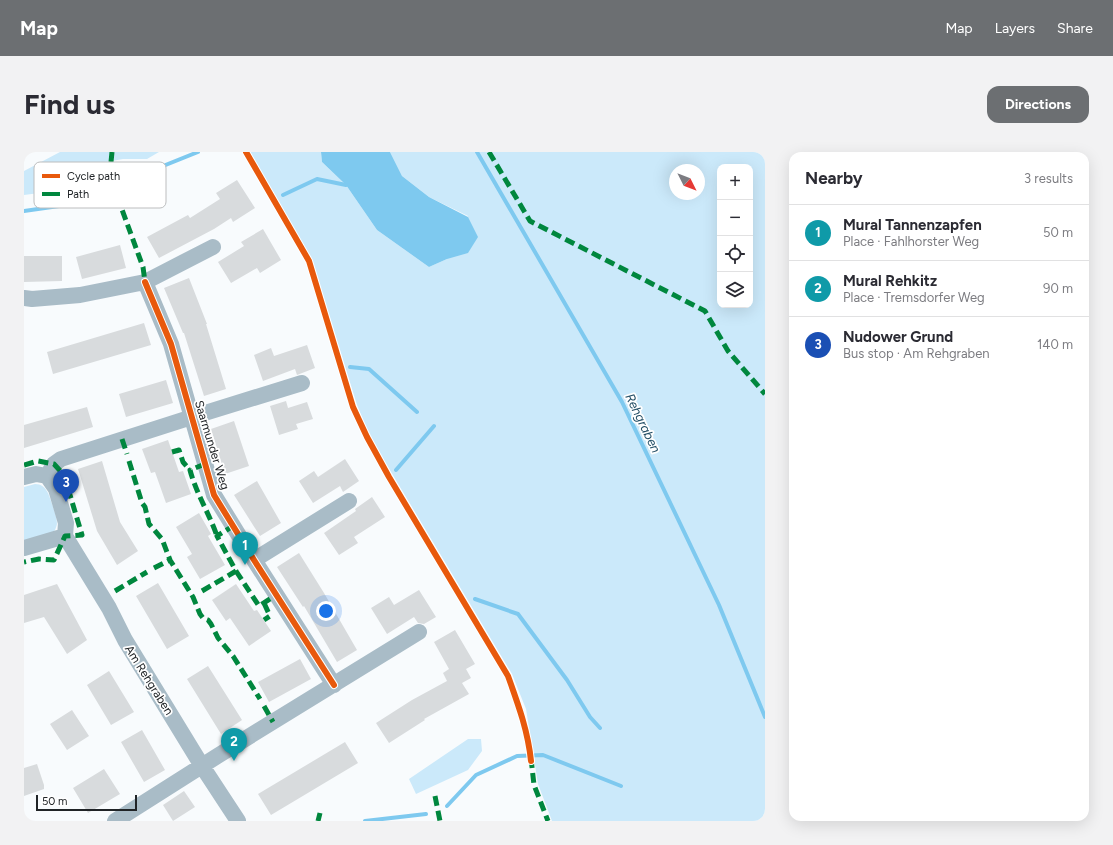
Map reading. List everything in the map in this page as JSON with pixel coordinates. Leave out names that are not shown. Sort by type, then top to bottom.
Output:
[{"type":"street","points":[[24,298],[32,299],[80,296],[144,282],[213,247]]},
{"type":"street","name":"Saarmunder Weg","points":[[144,282],[171,344],[214,494],[254,560],[334,685]]},
{"type":"street","points":[[24,477],[36,474],[47,476],[54,464],[61,459],[302,383]]},
{"type":"street","name":"Am Rehgraben","points":[[47,476],[56,489],[66,523],[65,536],[109,608],[125,640],[202,766],[238,821]]},
{"type":"street","points":[[254,560],[349,501]]},
{"type":"street","points":[[24,548],[65,536]]},
{"type":"street","points":[[115,821],[420,632]]},
{"type":"shaded area","points":[[60,152],[159,152],[147,159],[123,159],[106,162],[41,162]]},
{"type":"shaded area","points":[[249,152],[321,152],[322,162],[346,185],[377,230],[429,267],[447,259],[468,216],[429,197],[402,176],[390,152],[765,152],[765,821],[552,821],[538,784],[526,709],[512,674],[370,437],[357,405],[313,263]]},
{"type":"shaded area","points":[[34,166],[34,194],[24,195],[24,171]]},
{"type":"shaded area","points":[[35,484],[43,486],[46,489],[55,513],[57,524],[53,533],[24,542],[24,487]]},
{"type":"shaded area","points":[[468,739],[481,739],[482,751],[468,770],[416,794],[409,779]]},
{"type":"water","points":[[321,152],[390,152],[402,176],[429,197],[468,217],[478,237],[468,253],[447,259],[429,267],[377,230],[346,185],[322,162]]},
{"type":"building","points":[[237,180],[255,208],[233,222],[231,218],[214,229],[159,258],[147,237],[188,215],[190,218],[220,199],[216,193]]},
{"type":"building","points":[[263,229],[281,260],[260,273],[257,268],[231,283],[218,262],[244,246],[241,242]]},
{"type":"building","points":[[120,245],[126,268],[82,279],[76,257]]},
{"type":"building","points":[[24,256],[62,256],[62,281],[24,282]]},
{"type":"building","points":[[189,278],[207,324],[226,389],[204,396],[184,333],[164,288]]},
{"type":"building","points":[[144,323],[151,345],[53,374],[47,352]]},
{"type":"building","points":[[307,345],[315,368],[297,375],[295,369],[263,381],[254,355],[271,348],[274,356]]},
{"type":"building","points":[[166,380],[173,403],[126,417],[119,394]]},
{"type":"building","points":[[286,401],[288,408],[307,402],[313,419],[296,424],[298,429],[279,435],[270,406]]},
{"type":"building","points":[[87,407],[93,427],[24,448],[24,425]]},
{"type":"building","points":[[234,421],[249,466],[225,474],[211,429]]},
{"type":"building","points":[[168,440],[179,472],[183,471],[191,494],[166,503],[155,472],[151,473],[142,449]]},
{"type":"building","points":[[345,459],[359,481],[343,492],[340,486],[313,503],[299,481],[314,471],[318,477]]},
{"type":"building","points":[[102,461],[120,522],[138,551],[117,565],[97,531],[78,469]]},
{"type":"building","points":[[257,481],[281,523],[260,536],[234,495]]},
{"type":"building","points":[[372,497],[385,517],[354,537],[358,543],[339,555],[324,533],[356,511],[355,509]]},
{"type":"building","points":[[199,513],[211,534],[208,536],[225,565],[200,579],[187,557],[192,554],[176,527]]},
{"type":"building","points":[[299,553],[357,650],[337,662],[304,606],[303,607],[277,567]]},
{"type":"building","points":[[158,583],[189,636],[167,649],[136,596]]},
{"type":"building","points":[[57,584],[87,640],[67,654],[44,617],[24,623],[24,595]]},
{"type":"building","points":[[236,584],[254,611],[257,610],[271,631],[249,646],[230,618],[226,621],[212,600]]},
{"type":"building","points":[[419,590],[436,617],[424,624],[418,623],[414,617],[387,634],[371,608],[389,597],[394,605]]},
{"type":"building","points":[[455,630],[475,664],[466,669],[471,678],[462,683],[469,694],[424,719],[425,720],[389,743],[376,723],[412,700],[447,681],[443,673],[449,669],[434,642]]},
{"type":"building","points":[[300,659],[311,679],[269,702],[258,682]]},
{"type":"building","points":[[208,666],[242,720],[221,734],[187,679]]},
{"type":"building","points":[[109,671],[134,712],[111,725],[87,685]]},
{"type":"building","points":[[72,710],[89,736],[67,750],[50,724]]},
{"type":"building","points":[[142,730],[165,770],[144,782],[121,742]]},
{"type":"building","points":[[345,742],[358,763],[271,815],[258,794]]},
{"type":"building","points":[[37,764],[44,789],[24,796],[24,768]]},
{"type":"building","points":[[104,769],[120,794],[88,813],[73,788]]},
{"type":"building","points":[[184,791],[195,807],[173,821],[163,805]]},
{"type":"waterway","points":[[166,165],[198,152]]},
{"type":"waterway","name":"Rehgraben","points":[[477,152],[622,402],[719,605],[765,717]]},
{"type":"waterway","points":[[283,195],[317,179],[346,185]]},
{"type":"waterway","points":[[24,211],[45,208]]},
{"type":"waterway","points":[[350,367],[369,369],[417,412]]},
{"type":"waterway","points":[[396,470],[434,426]]},
{"type":"waterway","points":[[475,599],[518,614],[567,680],[590,717],[600,728]]},
{"type":"waterway","points":[[447,806],[476,775],[517,756],[543,755],[621,786]]},
{"type":"waterway","points":[[365,821],[426,814]]},
{"type":"marked path","points":[[111,162],[112,152]]},
{"type":"marked path","points":[[489,152],[530,221],[705,311],[728,351],[765,394]]},
{"type":"marked path","points":[[121,208],[143,267],[145,282]]},
{"type":"marked path","points":[[122,439],[127,454]]},
{"type":"marked path","points":[[172,452],[179,450],[183,462],[190,470]]},
{"type":"marked path","points":[[24,465],[38,461],[54,464],[64,475],[82,535],[65,536],[54,560],[39,559],[24,562]]},
{"type":"marked path","points":[[129,461],[142,503],[145,507],[149,524],[162,539],[170,560],[193,597],[200,614],[211,624],[218,638],[233,656],[260,699]]},
{"type":"marked path","points":[[205,464],[190,470],[217,536]]},
{"type":"marked path","points":[[202,591],[236,571],[217,536],[233,526]]},
{"type":"marked path","points":[[154,568],[170,560]]},
{"type":"marked path","points":[[236,571],[259,606],[276,595]]},
{"type":"marked path","points":[[115,591],[147,572]]},
{"type":"marked path","points":[[264,603],[270,616],[264,620]]},
{"type":"marked path","points":[[264,706],[273,722]]},
{"type":"marked path","points":[[531,758],[534,785],[548,821]]},
{"type":"marked path","points":[[435,796],[440,821]]},
{"type":"marked path","points":[[318,821],[320,813]]},
{"type":"cycle path","points":[[246,152],[309,261],[353,407],[367,437],[389,477],[508,676],[525,728],[531,761]]},
{"type":"cycle path","points":[[145,282],[171,344],[214,495],[334,685]]},
{"type":"place","name":"Nudower Grund","points":[[66,502]]},
{"type":"place","name":"Mural Tannenzapfen","points":[[245,565]]},
{"type":"place","name":"Mural Rehkitz","points":[[234,761]]}]
